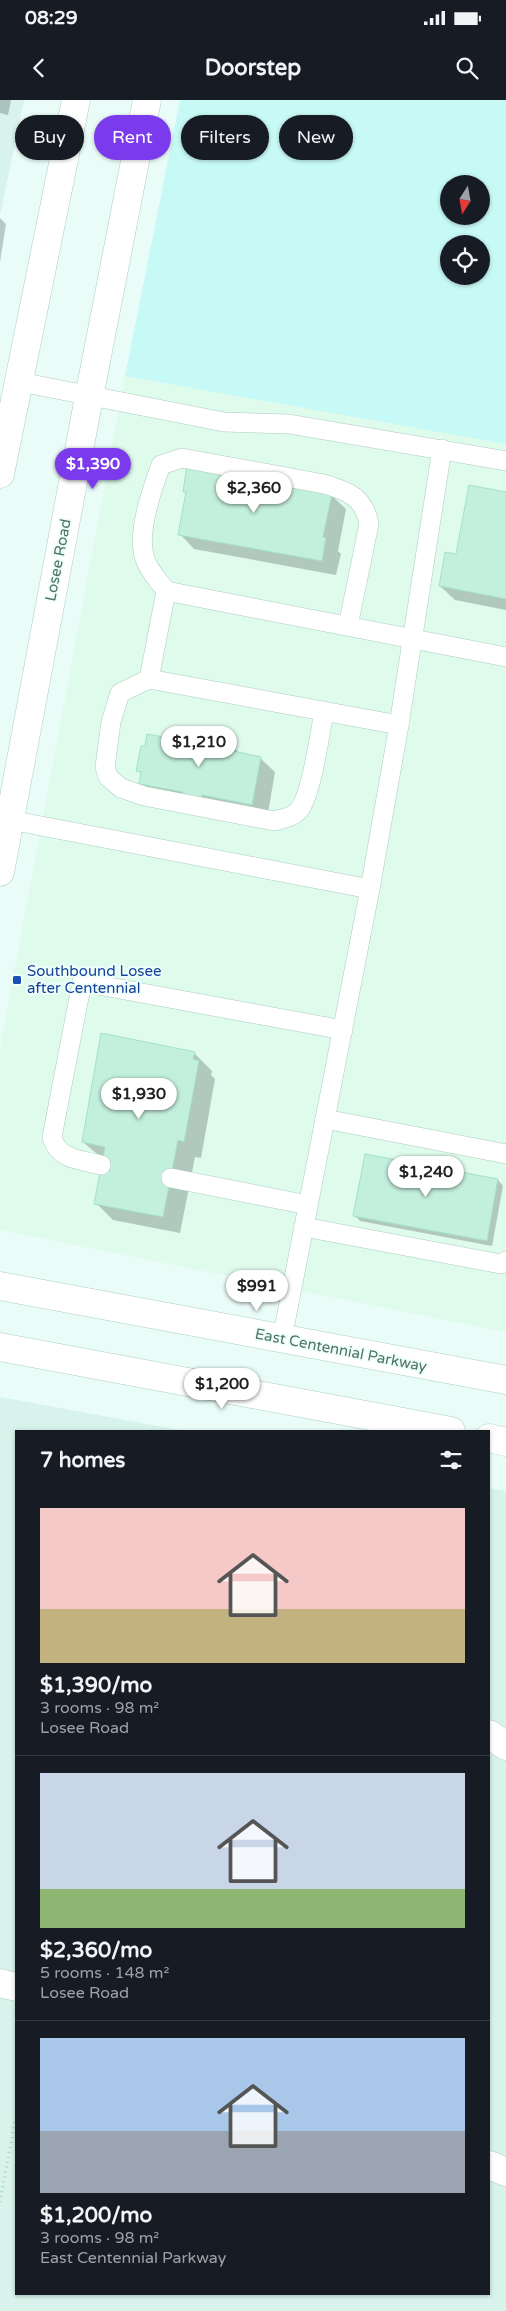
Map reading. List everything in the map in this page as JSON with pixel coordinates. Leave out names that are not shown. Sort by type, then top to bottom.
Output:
[{"type":"main road","points":[[0,474],[76,100]]},
{"type":"main road","name":"Losee Road","points":[[0,872],[147,100]]},
{"type":"main road","name":"East Centennial Parkway","points":[[0,1286],[506,1380]]},
{"type":"main road","points":[[0,1347],[446,1430]]},
{"type":"main road","points":[[490,1438],[506,1442]]},
{"type":"main road","points":[[490,1735],[506,1746]]},
{"type":"main road","points":[[0,1984],[15,1987]]},
{"type":"main road","points":[[490,2165],[506,2172]]},
{"type":"lane","points":[[20,382],[224,422],[289,424],[506,462]]},
{"type":"lane","points":[[282,1338],[370,889],[399,725],[442,450]]},
{"type":"lane","points":[[149,679],[166,591],[144,558],[143,535],[152,490],[160,464],[182,458],[324,484],[346,490],[367,509],[369,524],[348,626]]},
{"type":"lane","points":[[166,591],[506,657]]},
{"type":"lane","points":[[324,712],[307,794],[301,808],[291,817],[274,821],[144,796],[121,788],[108,777],[105,767],[111,722],[120,693],[149,679],[399,725]]},
{"type":"lane","points":[[10,820],[370,889]]},
{"type":"lane","points":[[101,1165],[64,1154],[55,1148],[52,1137],[82,982],[342,1030]]},
{"type":"lane","points":[[325,1119],[506,1154]]},
{"type":"lane","points":[[171,1178],[308,1205]]},
{"type":"lane","points":[[304,1227],[500,1264],[506,1261]]},
{"type":"path","points":[[0,2202],[15,2121]]},
{"type":"shaded area","points":[[0,100],[24,100],[21,115],[15,115],[15,143],[0,215]]},
{"type":"shaded area","points":[[125,376],[506,443],[506,1332],[0,1230],[0,1048]]},
{"type":"shaded area","points":[[0,1397],[180,1430],[15,1430],[15,2295],[490,2295],[490,1488],[506,1491],[506,2311],[0,2311]]},
{"type":"sand","points":[[180,100],[506,100],[506,444],[125,376],[168,160],[171,160],[171,145]]},
{"type":"building","points":[[187,465],[332,494],[323,537],[326,538],[322,561],[178,535],[186,492],[183,492]]},
{"type":"building","points":[[469,485],[506,492],[506,599],[439,586],[445,552],[456,554]]},
{"type":"building","points":[[175,732],[230,742],[229,750],[261,757],[252,805],[202,795],[201,798],[183,794],[183,792],[139,784],[141,772],[136,771],[141,746],[145,746],[147,734],[174,739]]},
{"type":"building","points":[[101,1033],[195,1052],[193,1059],[199,1061],[184,1142],[178,1140],[163,1217],[94,1204],[105,1147],[82,1142]]},
{"type":"building","points":[[365,1154],[498,1179],[487,1241],[353,1216]]},
{"type":"place","name":"Southbound Losee after Centennial","points":[[17,980]]}]
